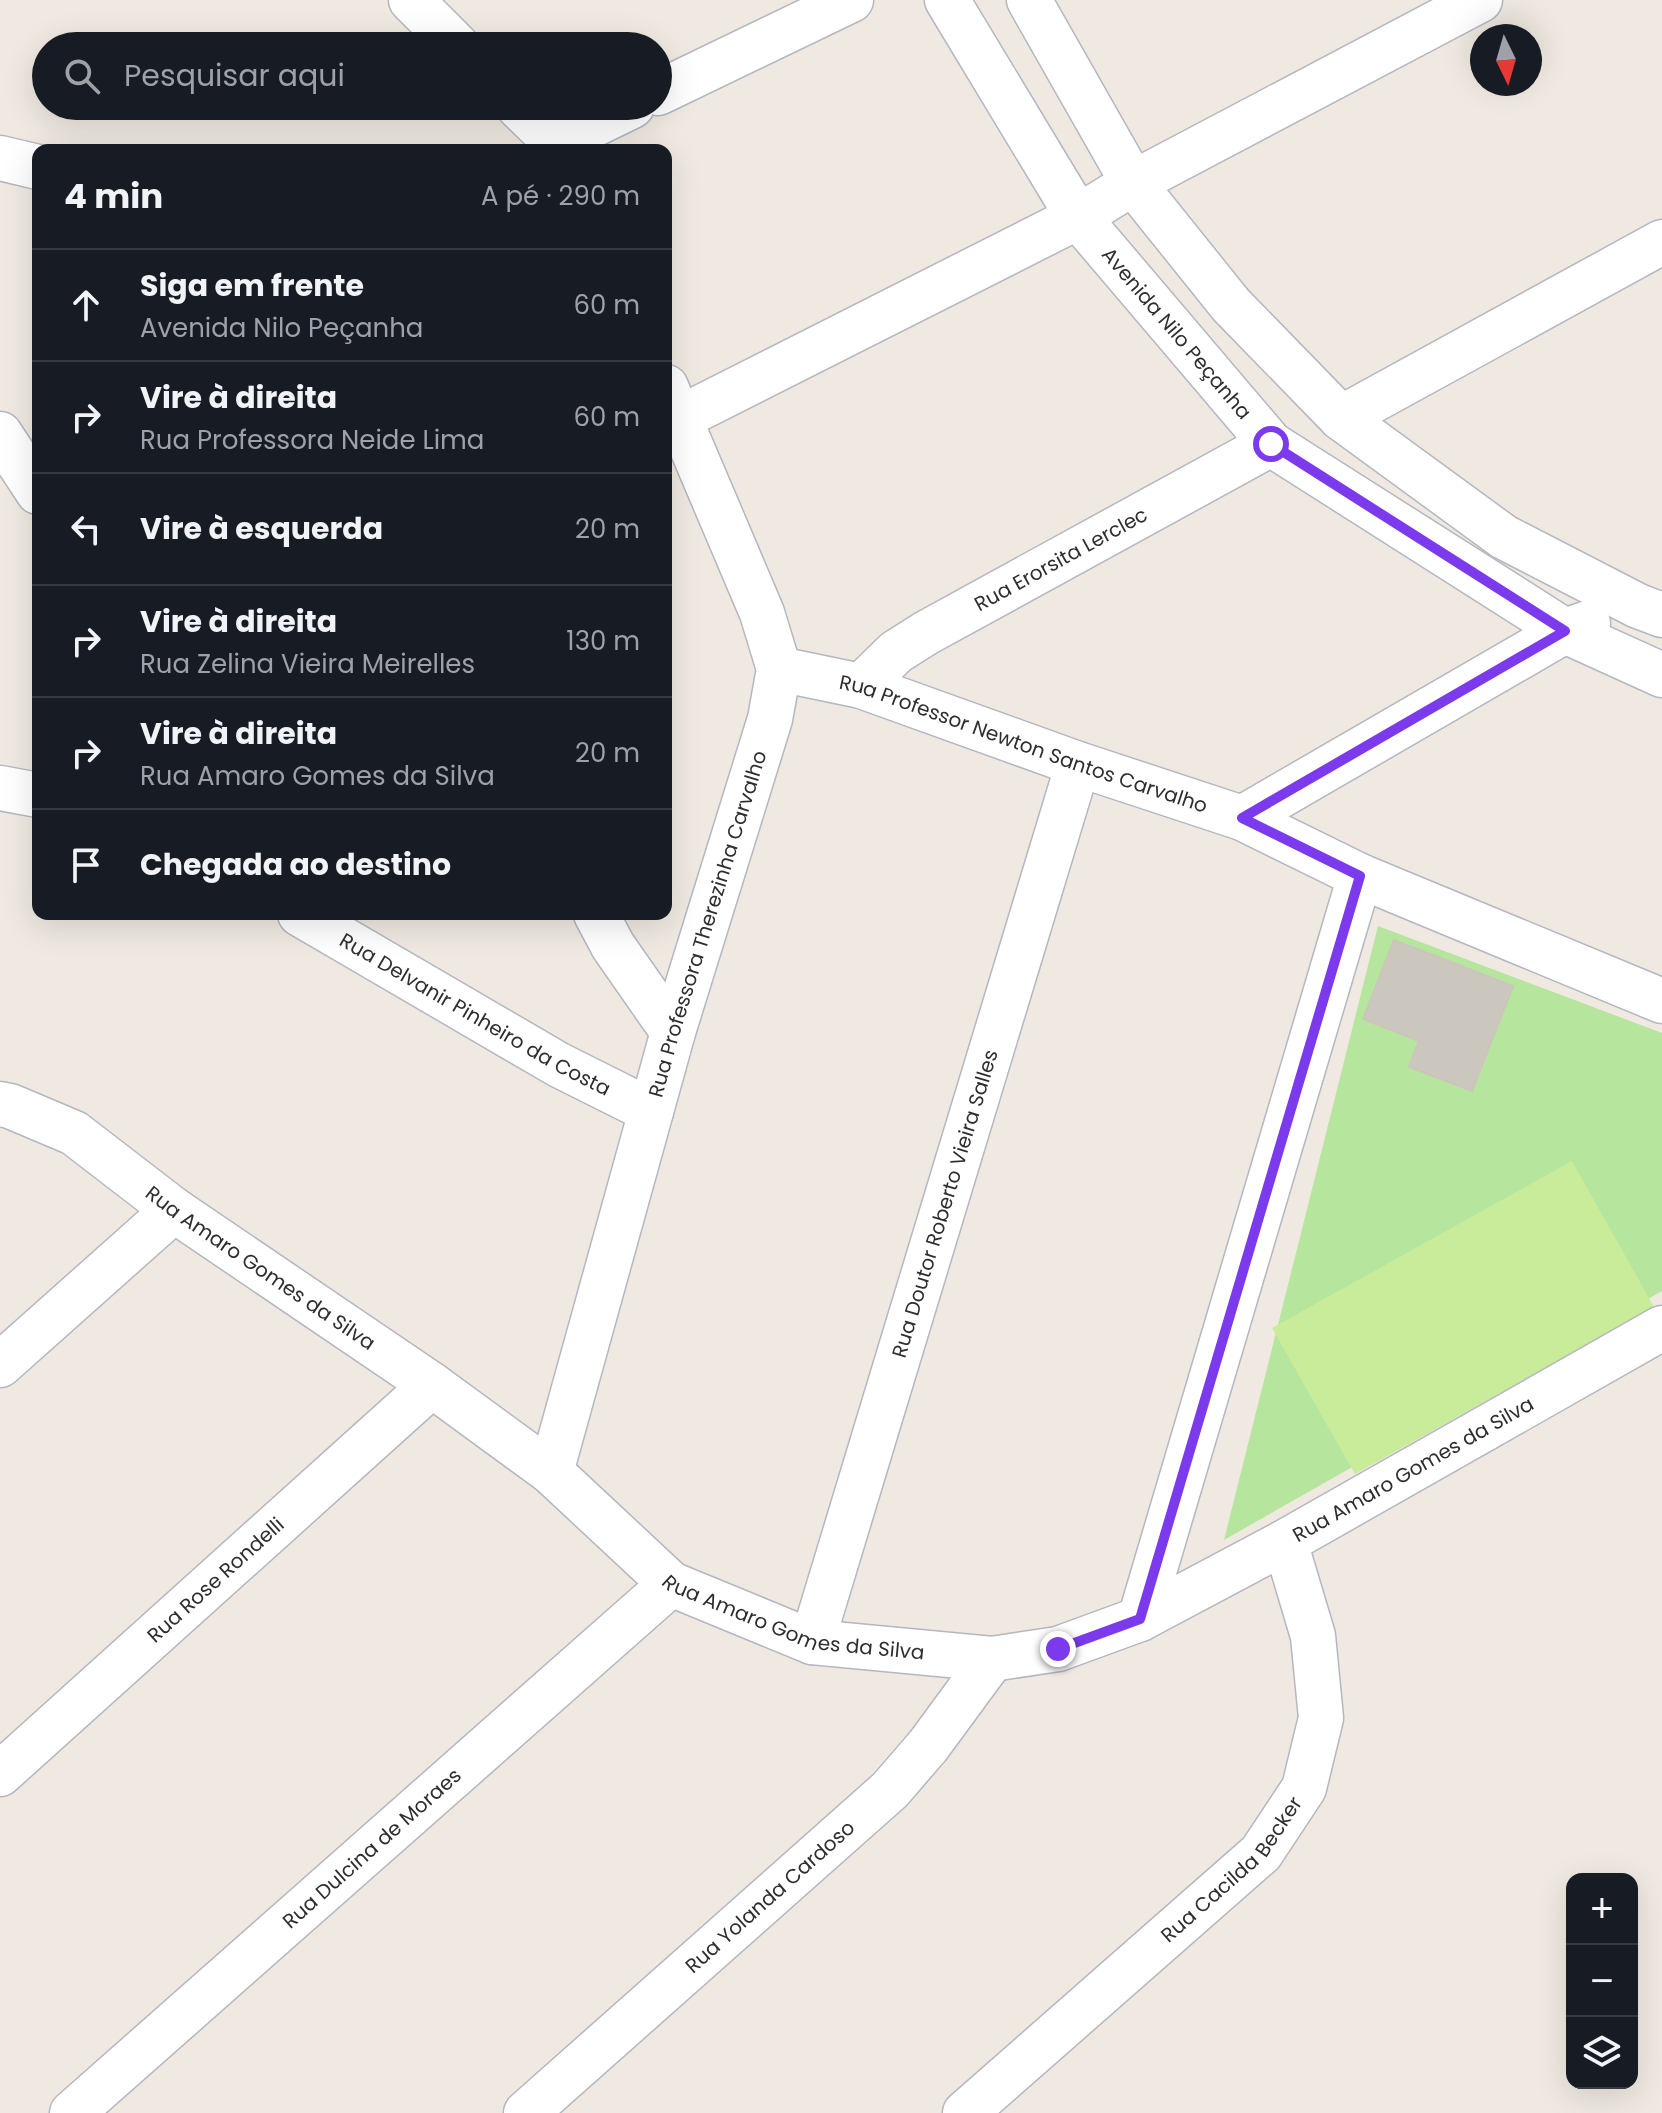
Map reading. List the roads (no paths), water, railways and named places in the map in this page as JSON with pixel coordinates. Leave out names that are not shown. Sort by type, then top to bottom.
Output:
[{"type":"street","points":[[411,0],[443,32]]},
{"type":"street","points":[[672,86],[851,0]]},
{"type":"street","name":"Avenida Nilo Peçanha","points":[[947,0],[1078,217],[1271,444],[1565,631],[1662,675]]},
{"type":"street","points":[[1029,0],[1133,183],[1231,305],[1341,418],[1504,537],[1654,604]]},
{"type":"street","points":[[673,403],[1078,217],[1133,183],[1480,0]]},
{"type":"street","points":[[531,120],[554,144]]},
{"type":"street","points":[[562,144],[606,120]]},
{"type":"street","points":[[0,158],[32,166]]},
{"type":"street","points":[[1341,418],[1662,242]]},
{"type":"street","name":"Rua Professora Therezinha Carvalho","points":[[551,1472],[673,1032],[770,719],[779,669],[762,613],[673,403]]},
{"type":"street","points":[[0,434],[32,483]]},
{"type":"street","name":"Rua Erorsita Lerclec","points":[[861,686],[896,652],[926,633],[1271,444]]},
{"type":"street","points":[[1242,818],[1565,631],[1654,604]]},
{"type":"street","name":"Rua Professor Newton Santos Carvalho","points":[[779,669],[861,686],[1078,764],[1242,818],[1360,876],[1662,1001]]},
{"type":"street","name":"Rua Doutor Roberto Vieira Salles","points":[[812,1642],[1078,764]]},
{"type":"street","points":[[0,788],[32,794]]},
{"type":"street","points":[[1140,1619],[1360,876]]},
{"type":"street","name":"Rua Delvanir Pinheiro da Costa","points":[[310,920],[559,1065],[651,1111]]},
{"type":"street","points":[[599,920],[613,946],[673,1032]]},
{"type":"street","name":"Rua Amaro Gomes da Silva","points":[[0,1104],[74,1133],[174,1210],[432,1385],[551,1472],[671,1584],[812,1642],[992,1659],[1058,1649],[1140,1619],[1285,1542],[1662,1328]]},
{"type":"street","points":[[0,1365],[174,1210]]},
{"type":"street","name":"Rua Rose Rondelli","points":[[0,1774],[432,1385]]},
{"type":"street","name":"Rua Cacilda Becker","points":[[965,2113],[1261,1853],[1304,1788],[1321,1718],[1313,1636],[1285,1542]]},
{"type":"street","name":"Rua Dulcina de Moraes","points":[[72,2113],[671,1584]]},
{"type":"street","name":"Rua Yolanda Cardoso","points":[[526,2113],[890,1790],[928,1746],[992,1659]]}]
